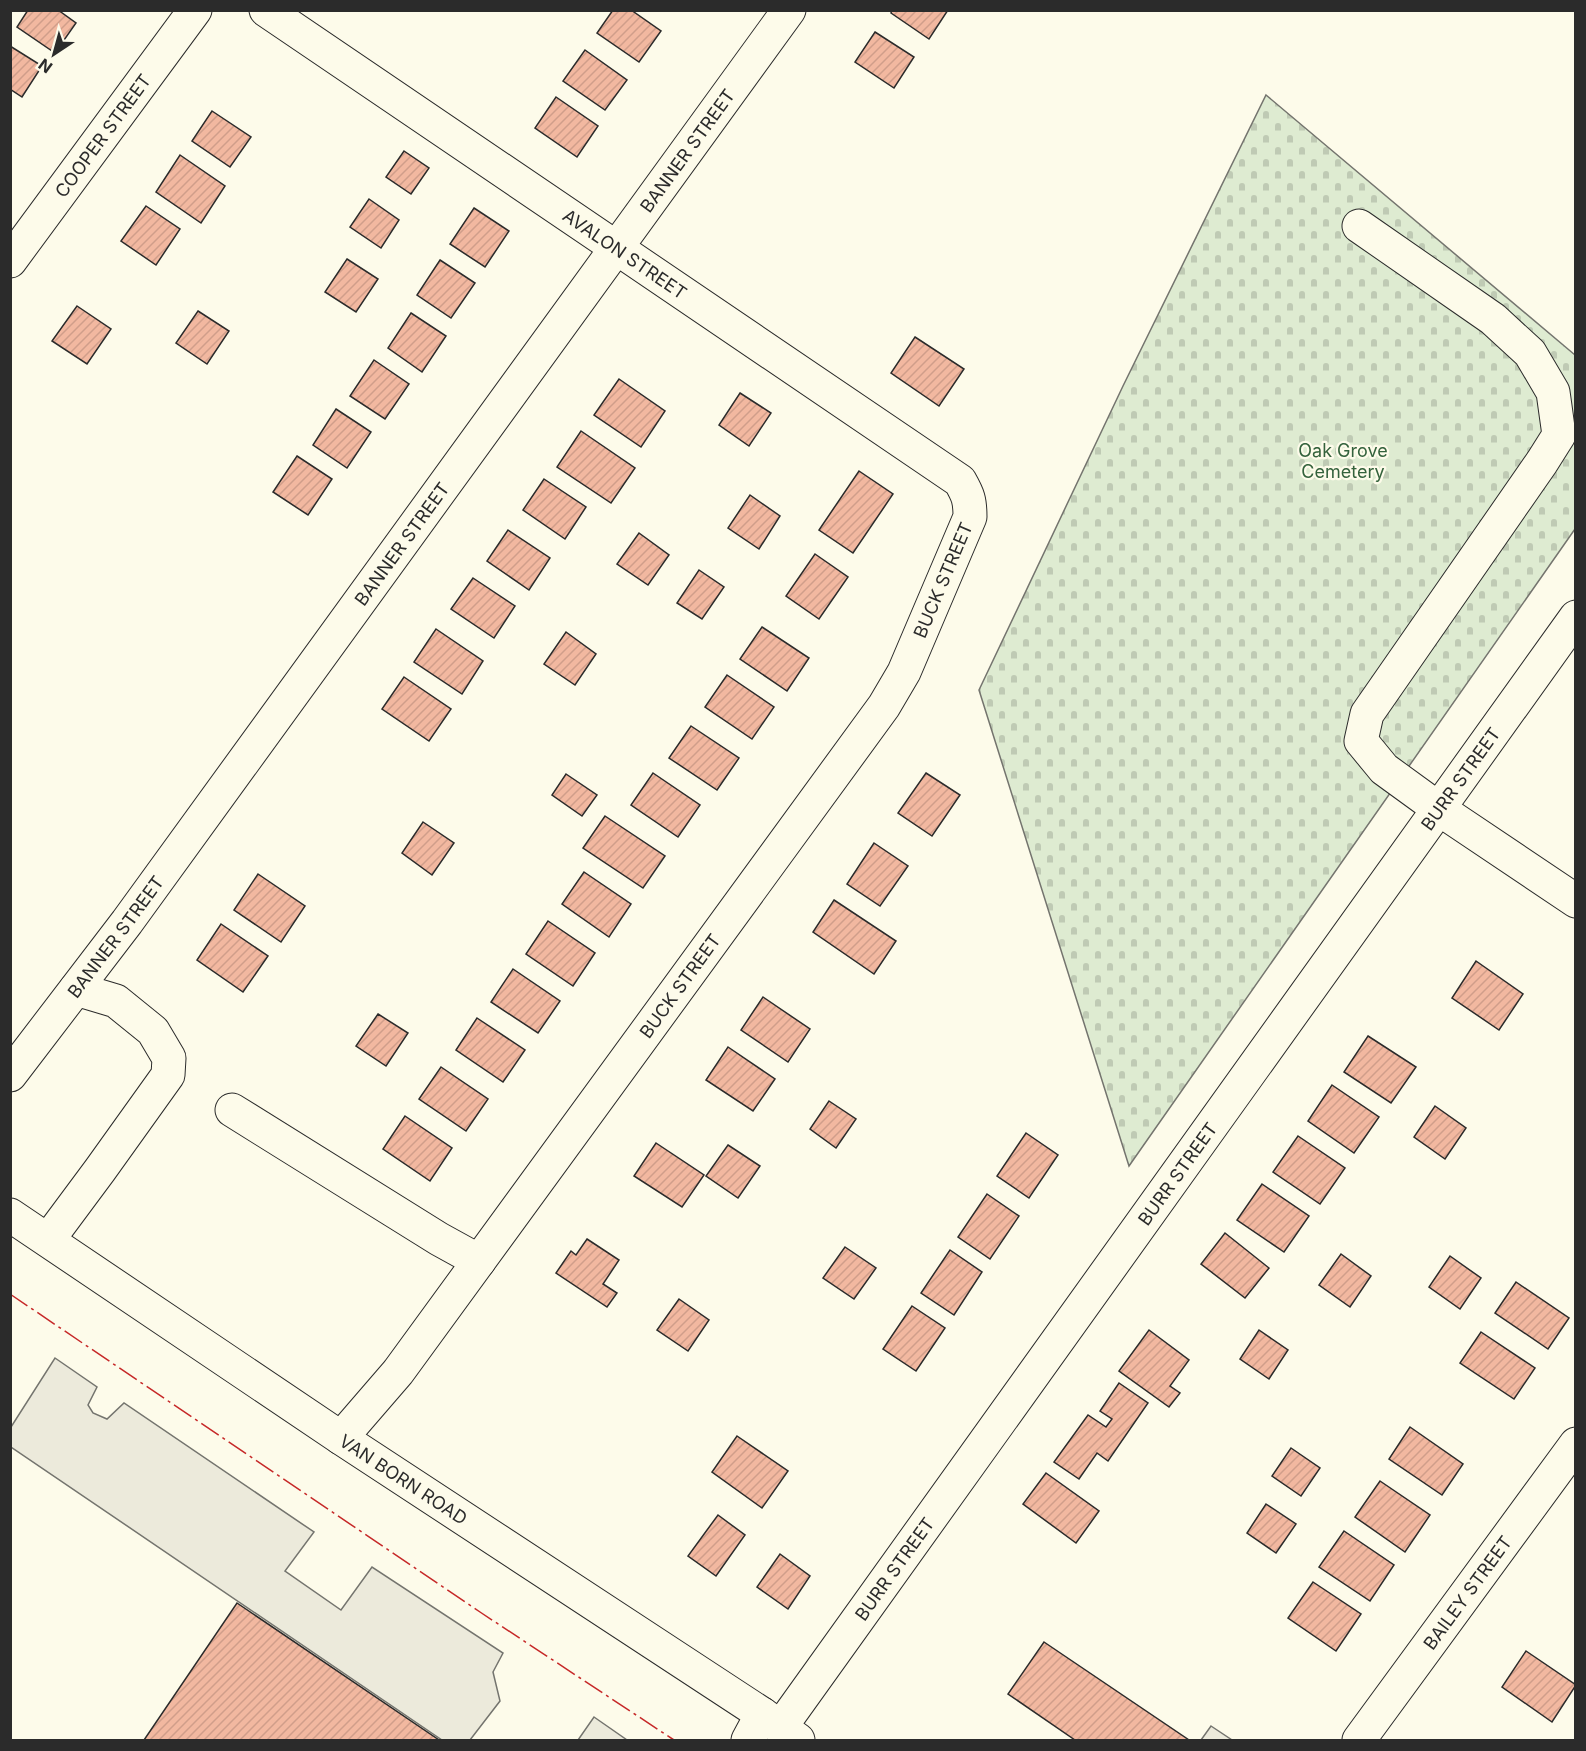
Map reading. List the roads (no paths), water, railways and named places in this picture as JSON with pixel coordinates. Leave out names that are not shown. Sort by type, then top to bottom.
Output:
[{"type":"street","name":"COOPER STREET","points":[[10,261],[195,10]]},
{"type":"street","name":"AVALON STREET","points":[[266,10],[960,481],[969,497],[970,507]]},
{"type":"street","name":"BANNER STREET","points":[[10,1075],[128,922],[789,10]]},
{"type":"street","points":[[1359,226],[1493,319],[1530,353],[1553,392],[1559,435],[1367,714],[1361,741],[1384,769],[1575,901]]},
{"type":"street","name":"BUCK STREET","points":[[340,1438],[398,1372],[884,706],[904,672],[970,517],[970,507]]},
{"type":"street","name":"BURR STREET","points":[[772,1731],[1439,809],[1575,617]]},
{"type":"street","points":[[48,1240],[168,1075],[169,1058],[153,1031],[116,1000],[76,989]]},
{"type":"street","points":[[232,1110],[439,1239],[479,1261]]},
{"type":"street","name":"VAN BORN ROAD","points":[[13,1223],[48,1240],[772,1731]]},
{"type":"street","name":"BAILEY STREET","points":[[1359,1740],[1575,1444]]},
{"type":"park label","name":"Oak Grove Cemetery","points":[[1343,460]]}]
